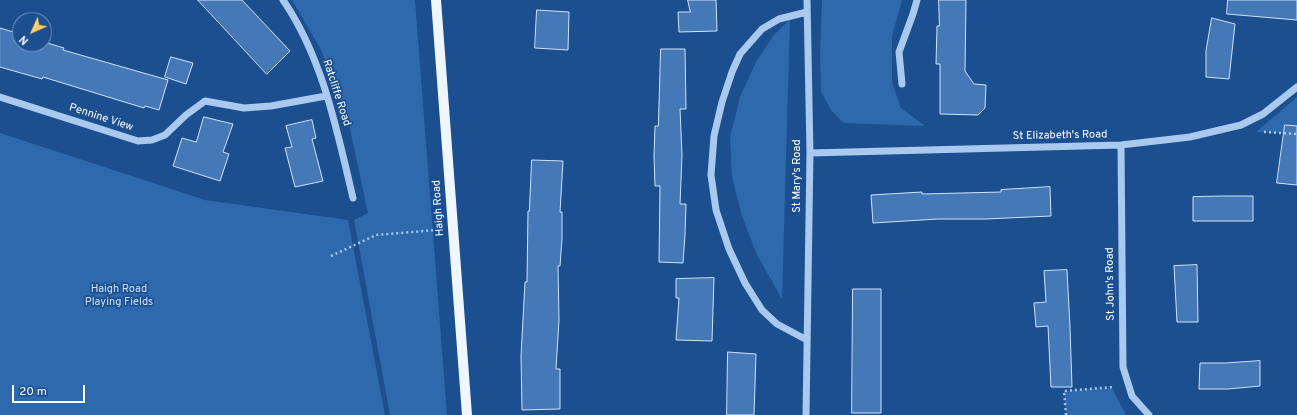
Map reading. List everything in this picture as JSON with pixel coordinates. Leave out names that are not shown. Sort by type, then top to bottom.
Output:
[{"type":"main road","name":"Haigh Road","points":[[436,0],[467,415]]},
{"type":"street","name":"Ratcliffe Road","points":[[283,0],[305,38],[319,73],[339,139],[353,198]]},
{"type":"street","name":"St Mary's Road","points":[[806,415],[810,153],[807,0]]},
{"type":"street","points":[[902,84],[899,52],[917,0]]},
{"type":"street","points":[[807,12],[779,19],[762,29],[740,54],[722,102],[714,136],[711,175],[716,210],[729,249],[745,283],[762,310],[772,320],[807,340]]},
{"type":"street","name":"St Elizabeth's Road","points":[[810,153],[1121,145],[1190,137],[1241,125],[1263,114],[1297,87]]},
{"type":"street","name":"Pennine View","points":[[0,97],[138,141],[152,140],[166,135],[186,114],[206,101],[244,108],[284,104],[326,96]]},
{"type":"street","name":"St John's Road","points":[[1121,145],[1123,367],[1132,396],[1149,415]]},
{"type":"path","points":[[1241,125],[1256,132],[1297,134]]},
{"type":"path","points":[[331,256],[376,235],[452,229]]},
{"type":"path","points":[[1066,415],[1064,391],[1129,386]]},
{"type":"green space","points":[[292,0],[415,0],[447,415],[390,415],[354,220],[368,213],[348,120],[321,50]]},
{"type":"green space","points":[[822,0],[902,0],[892,36],[892,83],[901,108],[925,126],[844,123],[831,110],[821,92],[820,54]]},
{"type":"green space","points":[[790,19],[782,299],[757,255],[742,216],[732,177],[730,138],[740,97],[756,62],[773,36]]},
{"type":"green space","points":[[1297,97],[1297,134],[1256,132]]},
{"type":"green space","name":"Haigh Road Playing Fields","points":[[0,133],[205,200],[348,220],[385,415],[0,415]]},
{"type":"green space","points":[[1112,388],[1126,415],[1066,415],[1064,391]]},
{"type":"building","points":[[198,0],[242,0],[290,51],[267,74]]},
{"type":"building","points":[[688,0],[716,0],[717,31],[679,32],[678,12],[690,12]]},
{"type":"building","points":[[939,0],[966,0],[965,71],[974,84],[986,85],[985,108],[978,115],[940,114],[940,64],[936,64],[937,26],[939,26]]},
{"type":"building","points":[[1228,0],[1297,0],[1297,20],[1227,14]]},
{"type":"building","points":[[537,10],[569,12],[568,50],[535,48]]},
{"type":"building","points":[[1212,18],[1235,24],[1229,79],[1206,77],[1206,51]]},
{"type":"building","points":[[0,28],[12,32],[12,52],[52,52],[52,44],[64,48],[63,50],[168,80],[159,110],[145,106],[144,108],[43,77],[42,79],[0,67]]},
{"type":"building","points":[[661,49],[685,49],[686,109],[680,109],[682,155],[680,204],[686,204],[683,263],[659,262],[660,186],[655,186],[654,156],[655,126],[658,126]]},
{"type":"building","points":[[171,57],[193,63],[186,84],[165,77]]},
{"type":"building","points":[[204,117],[233,124],[223,152],[229,154],[220,181],[173,166],[182,138],[196,142]]},
{"type":"building","points":[[312,120],[316,138],[312,139],[323,181],[295,187],[285,148],[292,147],[286,126]]},
{"type":"building","points":[[1285,125],[1297,126],[1297,185],[1277,183]]},
{"type":"building","points":[[532,160],[563,161],[560,212],[562,212],[562,239],[560,266],[558,266],[559,320],[556,369],[560,369],[560,409],[522,410],[521,356],[525,282],[527,282],[528,211]]},
{"type":"building","points":[[1050,187],[1051,216],[986,219],[938,219],[873,223],[871,195],[922,192],[922,194],[1001,192],[1001,190]]},
{"type":"building","points":[[1253,196],[1253,221],[1193,221],[1193,197]]},
{"type":"building","points":[[1197,265],[1198,322],[1177,322],[1174,266]]},
{"type":"building","points":[[1067,270],[1072,387],[1051,387],[1048,326],[1036,327],[1034,303],[1046,302],[1044,271]]},
{"type":"building","points":[[714,278],[712,341],[676,340],[679,298],[676,298],[676,279]]},
{"type":"building","points":[[853,289],[881,289],[881,413],[852,413]]},
{"type":"building","points":[[728,352],[756,354],[754,415],[727,415]]},
{"type":"building","points":[[1260,361],[1260,386],[1228,389],[1199,389],[1200,363]]}]
